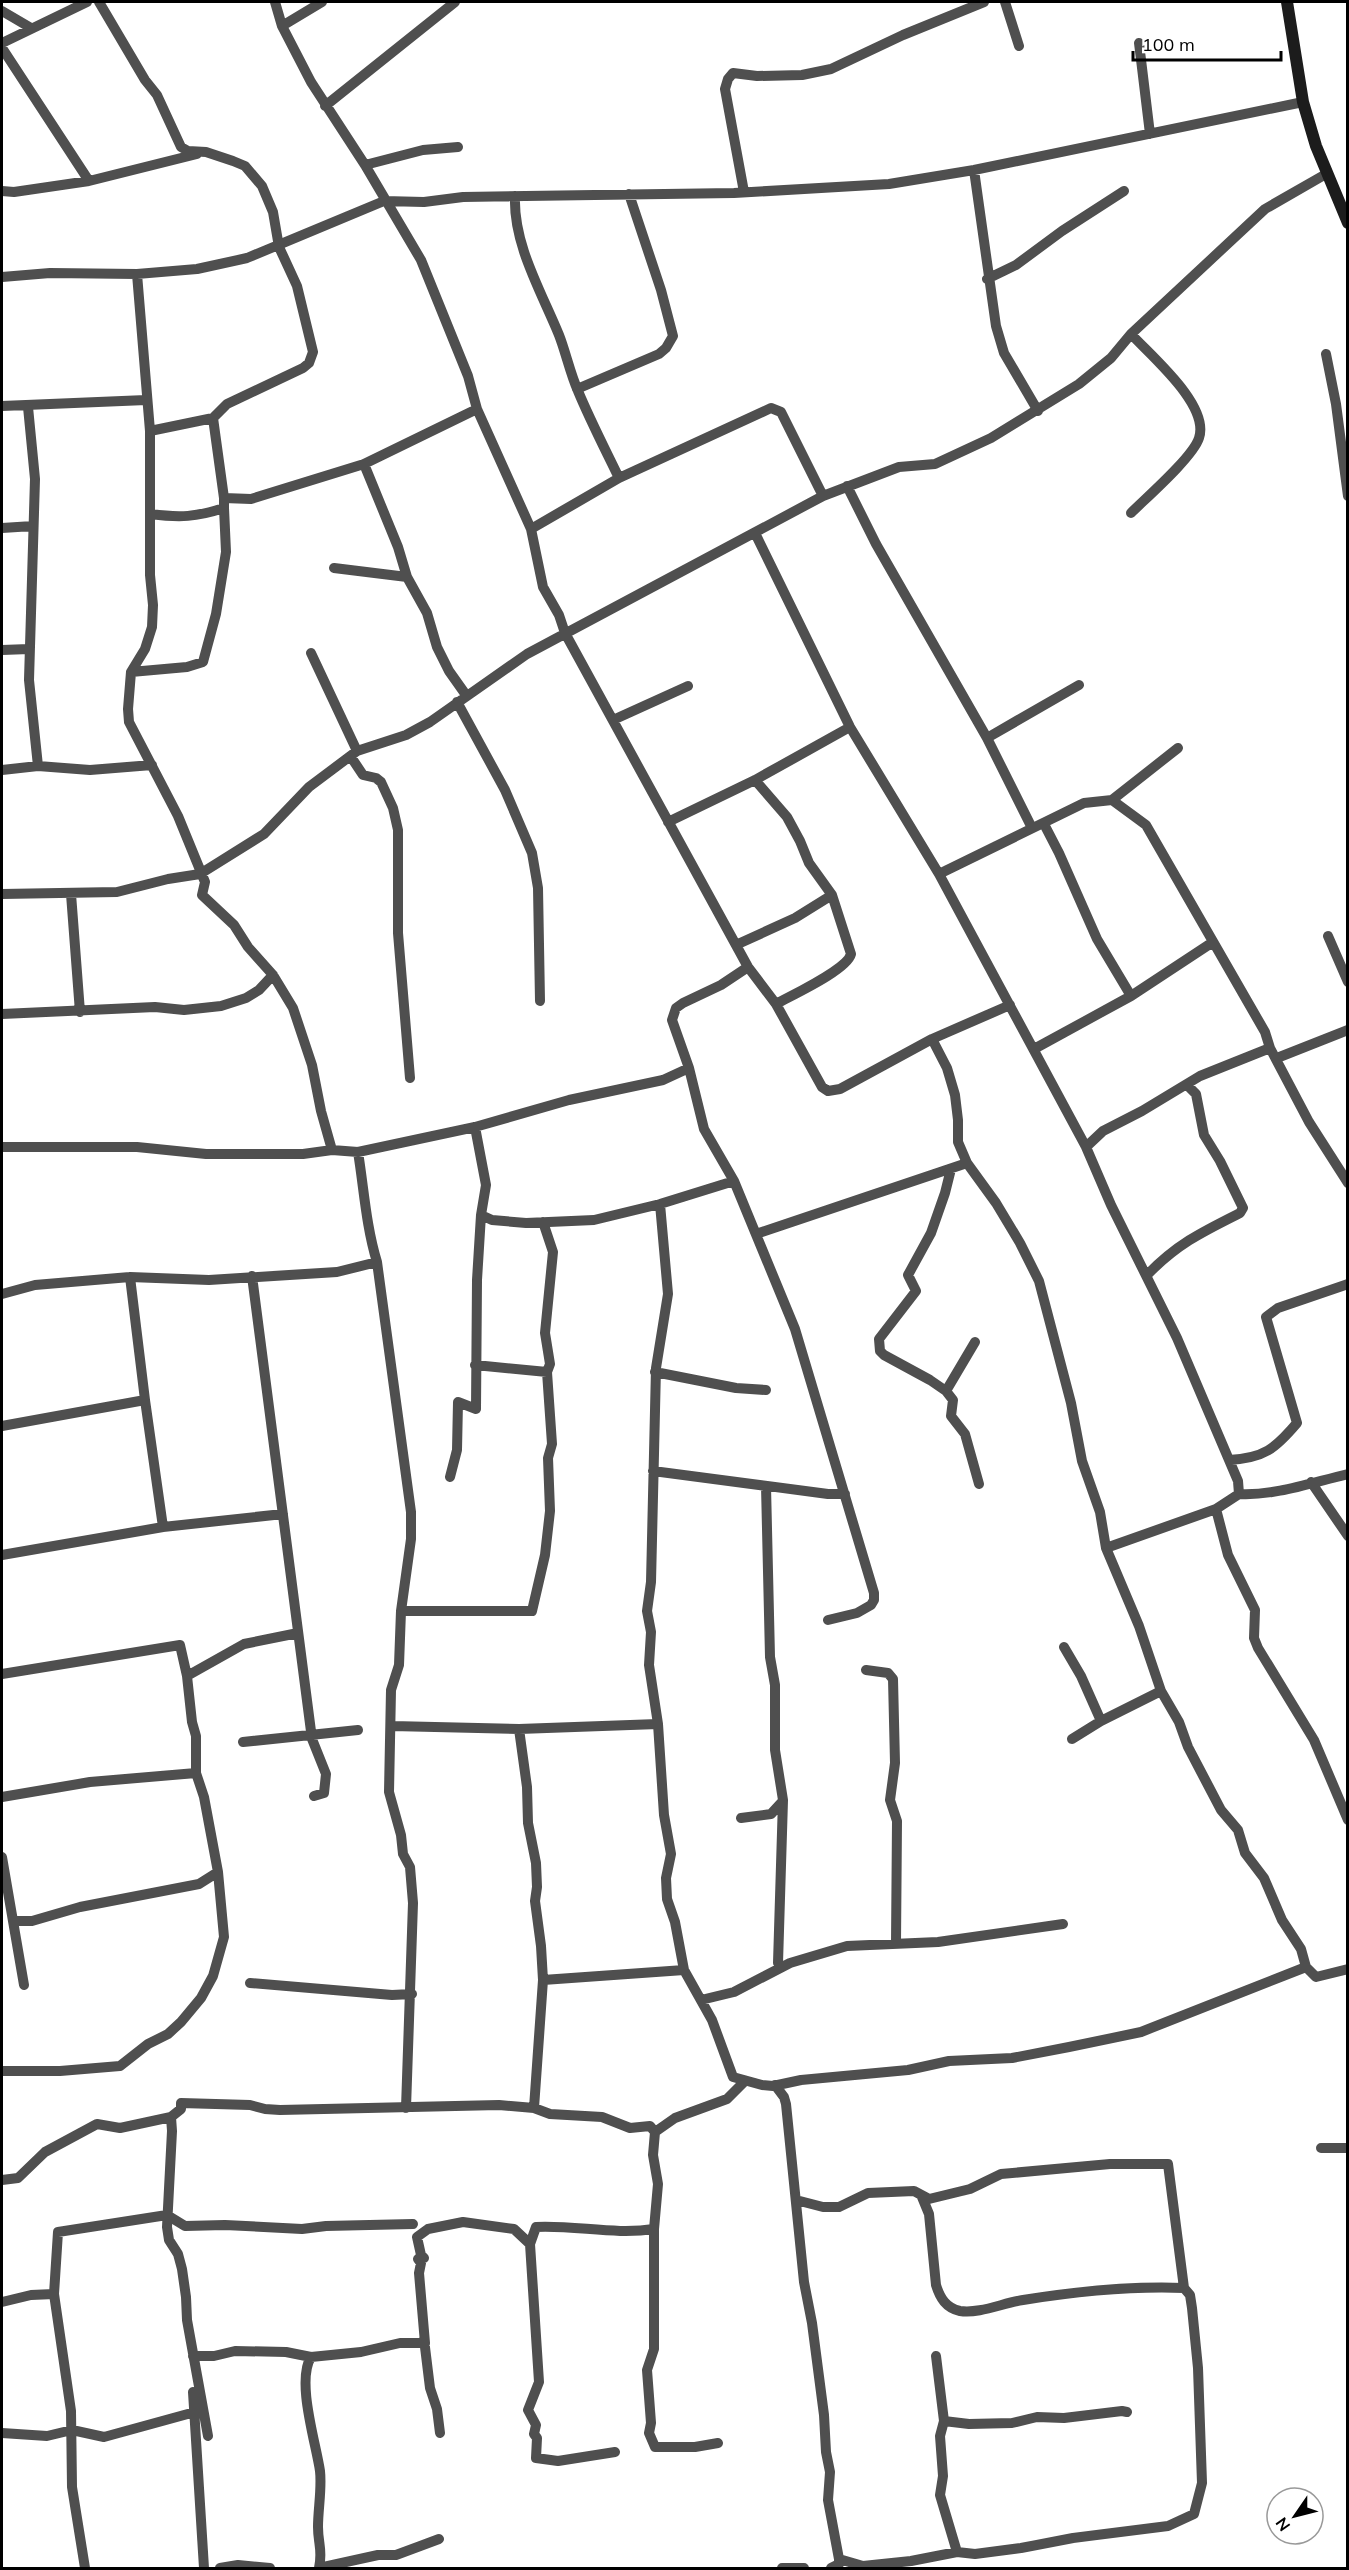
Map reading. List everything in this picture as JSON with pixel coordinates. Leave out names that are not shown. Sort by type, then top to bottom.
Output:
[{"type":"street","points":[[2,43],[87,2]]},
{"type":"street","points":[[99,2],[145,80],[157,95],[182,147],[188,151],[206,152],[245,166],[262,186],[273,212],[279,247],[297,286],[313,352],[312,358],[303,368],[227,404],[213,418],[150,431]]},
{"type":"street","points":[[274,2],[282,26],[325,106],[365,165],[420,260],[468,376],[477,409],[531,529],[543,587],[559,615],[564,633],[738,945],[748,967],[776,1004],[822,1087],[828,1091],[840,1089],[932,1040],[1010,1005]]},
{"type":"street","points":[[282,26],[322,2]]},
{"type":"street","points":[[325,106],[455,2]]},
{"type":"street","points":[[744,192],[725,89],[733,73],[757,76],[802,75],[831,69],[903,35],[984,2]]},
{"type":"street","points":[[1005,2],[1019,46]]},
{"type":"street","points":[[1287,2],[1304,102],[1326,174],[1347,224]]},
{"type":"street","points":[[2,11],[31,28]]},
{"type":"street","points":[[1138,43],[1150,134]]},
{"type":"street","points":[[2,48],[89,182]]},
{"type":"street","points":[[2,277],[50,273],[137,274],[197,268],[247,258],[279,247],[384,201],[424,202],[463,197],[744,192],[889,184],[974,170],[1304,102]]},
{"type":"street","points":[[365,165],[423,150],[458,147]]},
{"type":"street","points":[[2,190],[14,192],[89,182],[206,152]]},
{"type":"street","points":[[974,170],[987,279],[996,327],[1004,353],[1038,411]]},
{"type":"street","points":[[2,894],[117,892],[168,879],[200,874],[264,834],[309,787],[354,754],[406,735],[430,722],[527,654],[564,633],[823,496],[899,467],[935,464],[991,438],[1038,411],[1079,384],[1112,358],[1131,334],[1265,209],[1326,174]]},
{"type":"street","points":[[987,279],[1016,265],[1062,231],[1124,191]]},
{"type":"street","points":[[577,389],[659,354],[666,348],[673,336],[661,290],[629,194]]},
{"type":"street","points":[[515,196],[514,213],[520,237],[560,337],[577,389],[619,478]]},
{"type":"street","points":[[137,274],[150,431],[152,627],[145,649],[131,672],[129,722],[178,816],[205,882],[202,895],[234,925],[248,947],[273,975],[293,1008],[312,1065],[332,1150]]},
{"type":"street","points":[[1131,334],[1187,395],[1199,417],[1200,431],[1199,438],[1188,454],[1131,513]]},
{"type":"street","points":[[1326,354],[1336,404],[1347,496]]},
{"type":"street","points":[[2,406],[146,400]]},
{"type":"street","points":[[28,406],[35,479],[28,649],[38,766]]},
{"type":"street","points":[[531,529],[619,478],[771,408],[781,412],[823,496]]},
{"type":"street","points":[[151,514],[180,518],[201,515],[224,503],[251,499],[364,464],[477,409]]},
{"type":"street","points":[[131,672],[187,667],[203,662],[216,614],[226,552],[224,503],[213,418]]},
{"type":"street","points":[[364,464],[398,546],[407,577],[427,613],[437,647],[505,790],[532,853],[538,888],[540,1001]]},
{"type":"street","points":[[848,486],[876,544],[987,738],[1032,828]]},
{"type":"street","points":[[2,528],[33,526]]},
{"type":"street","points":[[755,533],[850,727],[939,874],[1086,1147],[1111,1205],[1147,1275],[1239,1481],[1239,1494]]},
{"type":"street","points":[[334,568],[407,577]]},
{"type":"street","points":[[2,650],[28,649]]},
{"type":"street","points":[[311,653],[363,775],[376,777],[381,782],[393,808],[398,830],[398,933],[410,1078]]},
{"type":"street","points":[[987,738],[1079,685]]},
{"type":"street","points":[[613,720],[688,686]]},
{"type":"street","points":[[668,822],[755,780],[850,727]]},
{"type":"street","points":[[939,874],[1084,803],[1112,800],[1178,748]]},
{"type":"street","points":[[2,770],[38,766],[90,770],[152,765]]},
{"type":"street","points":[[755,780],[787,816],[809,863],[832,894],[847,935],[851,958],[836,970],[776,1004]]},
{"type":"street","points":[[1112,800],[1146,825],[1265,1032],[1270,1048],[1309,1122],[1347,1183]]},
{"type":"street","points":[[1044,824],[1097,939],[1131,996]]},
{"type":"street","points":[[71,894],[80,1012]]},
{"type":"street","points":[[738,945],[795,918],[832,894]]},
{"type":"street","points":[[1328,936],[1347,982]]},
{"type":"street","points":[[1034,1049],[1131,996],[1213,942]]},
{"type":"street","points":[[748,967],[721,985],[676,1008],[672,1020],[689,1068],[704,1129],[734,1181],[795,1329],[845,1494],[874,1600],[871,1605],[857,1613],[828,1620]]},
{"type":"street","points":[[2,1014],[155,1007],[184,1010],[221,1006],[246,999],[260,990],[273,975]]},
{"type":"street","points":[[987,1014],[1003,993]]},
{"type":"street","points":[[1277,1058],[1347,1030]]},
{"type":"street","points":[[932,1040],[947,1068],[955,1095],[958,1142],[967,1163],[996,1203],[1039,1281],[1071,1403],[1082,1461],[1100,1512],[1106,1548],[1138,1626],[1161,1692],[1179,1722],[1188,1747],[1221,1810],[1238,1830],[1245,1853],[1264,1878],[1282,1920],[1301,1949],[1306,1967],[1316,1977],[1347,1969]]},
{"type":"street","points":[[1086,1147],[1103,1131],[1200,1076],[1270,1048]]},
{"type":"street","points":[[2,1147],[137,1147],[217,1154],[303,1154],[332,1150],[358,1152],[475,1127],[569,1100],[663,1080],[689,1068]]},
{"type":"street","points":[[1147,1275],[1163,1258],[1190,1238],[1240,1213],[1243,1208],[1204,1134],[1196,1094],[1187,1085]]},
{"type":"street","points":[[450,1477],[457,1450],[458,1402],[476,1409],[475,1365],[481,1215],[486,1185],[475,1127]]},
{"type":"street","points":[[358,1152],[366,1201],[368,1232],[377,1262],[411,1512],[410,1549],[401,1611],[399,1665],[391,1690],[389,1792],[401,1835],[403,1854],[410,1867],[413,1903],[412,1994],[406,2108]]},
{"type":"street","points":[[756,1234],[967,1163]]},
{"type":"street","points":[[951,1169],[931,1233],[908,1275],[916,1291],[879,1339],[878,1345],[884,1355],[946,1391],[953,1400],[951,1416],[965,1434],[979,1484]]},
{"type":"street","points":[[481,1215],[492,1220],[543,1222],[594,1220],[660,1204],[734,1181]]},
{"type":"street","points":[[660,1204],[668,1294],[655,1372],[651,1582],[647,1611],[651,1632],[649,1665],[658,1724],[664,1815],[671,1854],[666,1878],[667,1899],[675,1922],[684,1970],[712,2020],[733,2077],[762,2085],[775,2085],[908,2070],[949,2061],[1012,2058],[1141,2032],[1306,1967]]},
{"type":"street","points":[[401,1611],[532,1611],[545,1555],[550,1511],[548,1458],[552,1444],[548,1372],[550,1364],[545,1333],[553,1252],[543,1222]]},
{"type":"street","points":[[2,1294],[35,1285],[130,1277],[209,1280],[337,1272],[377,1262]]},
{"type":"street","points":[[252,1276],[312,1739],[326,1774],[324,1793],[314,1796]]},
{"type":"street","points":[[130,1277],[163,1527]]},
{"type":"street","points":[[1229,1460],[1262,1455],[1283,1440],[1297,1423],[1266,1317],[1278,1308],[1347,1284]]},
{"type":"street","points":[[946,1391],[975,1341]]},
{"type":"street","points":[[475,1365],[548,1372]]},
{"type":"street","points":[[655,1372],[736,1388],[766,1390]]},
{"type":"street","points":[[2,1426],[145,1400]]},
{"type":"street","points":[[653,1471],[845,1494]]},
{"type":"street","points":[[1106,1548],[1216,1509],[1239,1494],[1252,1495],[1347,1474]]},
{"type":"street","points":[[1311,1482],[1347,1536]]},
{"type":"street","points":[[766,1486],[770,1657],[775,1685],[775,1750],[783,1800],[778,1963]]},
{"type":"street","points":[[1216,1509],[1228,1555],[1255,1610],[1254,1638],[1258,1648],[1314,1740],[1347,1820]]},
{"type":"street","points":[[2,1555],[163,1527],[283,1514]]},
{"type":"street","points":[[187,1676],[244,1644],[298,1634]]},
{"type":"street","points":[[2,1674],[180,1645],[196,1736],[196,1773],[204,1797],[218,1872],[224,1937],[213,1976],[201,1998],[168,2034],[147,2044],[120,2066],[60,2071],[2,2071]]},
{"type":"street","points":[[1064,1647],[1081,1676],[1101,1721]]},
{"type":"street","points":[[866,1670],[888,1673],[893,1679],[895,1763],[890,1800],[897,1821],[896,1943]]},
{"type":"street","points":[[1072,1738],[1161,1692]]},
{"type":"street","points":[[392,1726],[519,1729],[658,1724]]},
{"type":"street","points":[[519,1729],[527,1787],[528,1823],[536,1863],[535,1909],[541,1946],[543,1980],[534,2108]]},
{"type":"street","points":[[243,1742],[358,1730]]},
{"type":"street","points":[[2,1797],[90,1782],[196,1773]]},
{"type":"street","points":[[741,1818],[771,1814],[783,1800]]},
{"type":"street","points":[[2,1857],[24,1984]]},
{"type":"street","points":[[13,1921],[32,1921],[80,1907],[199,1884],[218,1872]]},
{"type":"street","points":[[701,2000],[734,1992],[790,1963],[847,1946],[938,1942],[1063,1924]]},
{"type":"street","points":[[543,1980],[684,1970]]},
{"type":"street","points":[[250,1983],[392,1995],[412,1994]]},
{"type":"street","points":[[655,2132],[675,2118],[727,2099],[745,2081]]},
{"type":"street","points":[[775,2085],[786,2104],[804,2282],[812,2323],[824,2415],[826,2452],[830,2472],[828,2500],[835,2564],[863,2566],[911,2561],[957,2552],[975,2554],[1021,2548],[1073,2538],[1168,2526],[1194,2514],[1202,2483],[1198,2368],[1192,2308],[1190,2295],[1184,2288],[1168,2164],[1110,2164],[1001,2174],[970,2189],[929,2199],[914,2191],[868,2193],[839,2207],[823,2207],[796,2200]]},
{"type":"street","points":[[2,2180],[18,2178],[45,2152],[97,2124],[120,2128],[171,2116],[181,2109],[181,2103],[250,2105],[280,2110],[499,2105],[534,2108],[550,2114],[602,2117],[630,2127],[650,2126],[655,2132],[653,2155],[658,2184],[654,2229],[654,2349],[646,2370],[651,2422],[649,2433],[655,2447],[695,2447],[718,2443]]},
{"type":"street","points":[[171,2116],[167,2215],[169,2240],[178,2254],[186,2297],[204,2568]]},
{"type":"street","points":[[1321,2148],[1347,2148]]},
{"type":"street","points":[[922,2197],[929,2214],[936,2285],[939,2295],[950,2308],[968,2311],[1022,2300],[1065,2295],[1184,2288]]},
{"type":"street","points":[[85,2568],[72,2487],[70,2458],[72,2430],[54,2294],[58,2232],[167,2215],[185,2226],[225,2225],[302,2229],[413,2224]]},
{"type":"street","points":[[425,2343],[419,2273],[421,2263],[418,2259],[424,2258],[421,2255],[417,2236],[428,2229],[463,2222],[514,2229],[530,2244]]},
{"type":"street","points":[[615,2452],[558,2461],[536,2458],[537,2438],[534,2434],[536,2426],[528,2410],[539,2382],[530,2244],[536,2227],[556,2226],[616,2232],[654,2229]]},
{"type":"street","points":[[2,2302],[31,2295],[54,2294]]},
{"type":"street","points":[[425,2343],[424,2339],[430,2388],[437,2409],[440,2433]]},
{"type":"street","points":[[191,2357],[214,2356],[235,2351],[286,2352],[311,2357],[361,2352],[400,2343],[425,2343]]},
{"type":"street","points":[[936,2356],[944,2421],[940,2436],[943,2476],[940,2495],[957,2552]]},
{"type":"street","points":[[191,2357],[208,2436]]},
{"type":"street","points":[[311,2357],[304,2371],[310,2425],[320,2475],[318,2525],[322,2548],[319,2568],[378,2555],[396,2555],[440,2539]]},
{"type":"street","points":[[2,2433],[47,2436],[72,2430],[104,2437],[195,2412]]},
{"type":"street","points":[[944,2421],[969,2424],[1012,2423],[1037,2417],[1064,2418],[1127,2412]]},
{"type":"street","points":[[220,2568],[238,2565],[247,2568],[270,2568]]},
{"type":"street","points":[[782,2568],[804,2568]]}]
